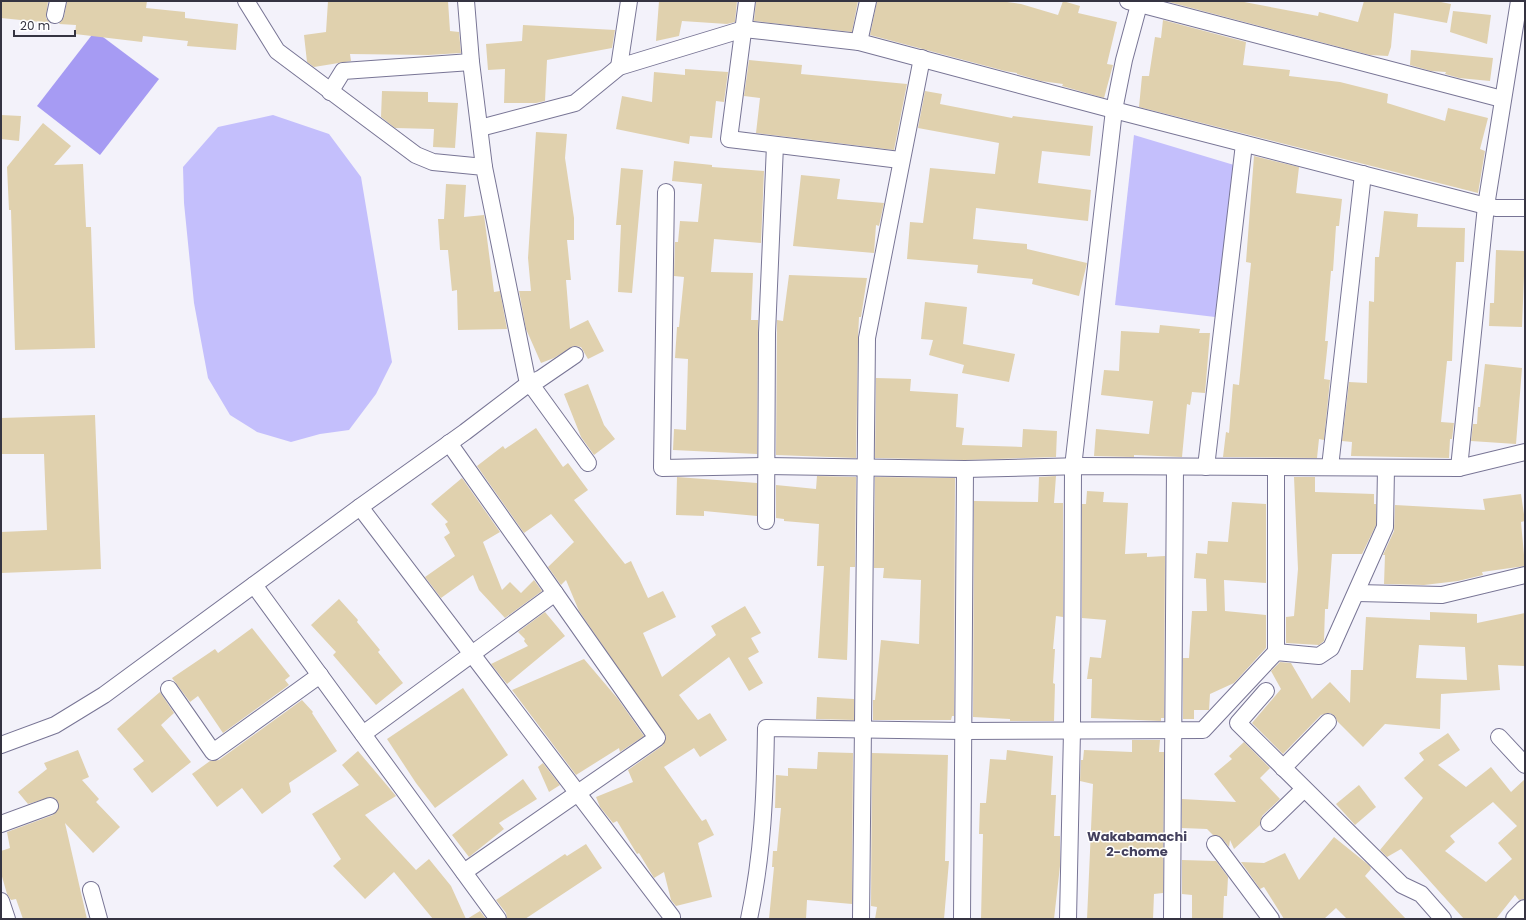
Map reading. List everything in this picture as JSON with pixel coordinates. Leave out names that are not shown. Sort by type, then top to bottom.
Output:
[{"type":"street","points":[[246,1],[277,51],[416,155],[433,162],[484,167]]},
{"type":"street","points":[[466,1],[471,62],[484,167],[528,384],[535,390],[588,463]]},
{"type":"street","points":[[619,67],[629,1]]},
{"type":"street","points":[[747,1],[729,139],[900,160]]},
{"type":"street","points":[[859,42],[868,1]]},
{"type":"street","points":[[1459,468],[1486,206],[1502,99],[1518,48],[1519,1]]},
{"type":"street","points":[[1068,919],[1072,730],[1073,467],[1114,110],[1136,2],[1502,99]]},
{"type":"street","points":[[480,128],[574,103],[619,67],[744,29],[859,42],[1114,110],[1486,206],[1496,208],[1525,208]]},
{"type":"street","points":[[861,919],[867,338],[900,160],[922,58]]},
{"type":"street","points":[[330,92],[343,71],[471,62]]},
{"type":"street","points":[[1206,467],[1244,144]]},
{"type":"street","points":[[766,521],[767,333],[775,145]]},
{"type":"street","points":[[1330,467],[1363,174]]},
{"type":"street","points":[[666,192],[662,468],[766,466],[966,469],[1073,467],[1459,468],[1525,452]]},
{"type":"street","points":[[1,745],[55,725],[104,695],[360,507],[449,444],[528,384],[540,379],[575,355]]},
{"type":"street","points":[[449,444],[657,738],[464,872]]},
{"type":"street","points":[[1172,919],[1175,467]]},
{"type":"street","points":[[749,919],[758,876],[764,819],[766,728],[964,731],[1203,730],[1276,652],[1276,467]]},
{"type":"street","points":[[1276,652],[1319,656],[1331,648],[1357,593],[1385,527],[1386,468]]},
{"type":"street","points":[[962,919],[966,469]]},
{"type":"street","points":[[360,507],[672,917]]},
{"type":"street","points":[[1357,593],[1442,595],[1525,575]]},
{"type":"street","points":[[254,585],[498,919]]},
{"type":"street","points":[[363,734],[555,593]]},
{"type":"street","points":[[169,689],[213,752],[320,675]]},
{"type":"street","points":[[1266,691],[1238,723],[1402,885],[1421,894],[1443,919]]},
{"type":"street","points":[[1283,768],[1328,722]]},
{"type":"street","points":[[1499,737],[1525,765]]},
{"type":"street","points":[[1269,822],[1304,789]]},
{"type":"street","points":[[1,824],[50,806]]},
{"type":"street","points":[[1215,844],[1271,919]]},
{"type":"street","points":[[91,890],[98,919]]},
{"type":"street","points":[[1,902],[7,919]]},
{"type":"street","points":[[1516,919],[1525,910]]},
{"type":"shaded area","points":[[95,31],[159,79],[100,155],[37,106]]},
{"type":"shaded area","points":[[273,115],[329,134],[361,177],[392,362],[376,394],[349,430],[320,434],[291,442],[257,432],[230,415],[208,378],[194,303],[184,203],[183,167],[218,127]]},
{"type":"shaded area","points":[[1134,135],[1234,165],[1215,317],[1115,305]]},
{"type":"building","points":[[1,1],[48,1],[46,18],[50,23],[1,18]]},
{"type":"building","points":[[67,1],[147,1],[146,8],[185,12],[185,18],[238,24],[236,50],[187,46],[188,41],[143,36],[142,42],[75,34],[76,25],[59,24],[64,17]]},
{"type":"building","points":[[328,1],[448,1],[450,31],[459,32],[461,53],[428,55],[350,54],[351,61],[314,67],[307,62],[304,35],[326,32]]},
{"type":"building","points":[[659,1],[737,1],[735,22],[727,24],[682,21],[679,36],[656,41]]},
{"type":"building","points":[[756,1],[858,1],[852,32],[754,21]]},
{"type":"building","points":[[877,1],[1000,1],[1021,4],[1058,15],[1063,1],[1080,6],[1078,13],[1117,22],[1107,64],[1113,65],[1104,98],[1062,86],[1063,84],[1041,81],[1017,73],[870,35]]},
{"type":"building","points":[[1165,1],[1239,1],[1318,16],[1319,12],[1358,22],[1364,1],[1436,1],[1451,4],[1447,23],[1394,13],[1391,47],[1388,56],[1370,55]]},
{"type":"building","points":[[1453,11],[1491,15],[1487,44],[1450,32]]},
{"type":"building","points":[[1163,20],[1246,42],[1243,65],[1290,70],[1289,76],[1340,82],[1388,94],[1387,103],[1445,121],[1448,108],[1488,118],[1480,149],[1485,151],[1478,193],[1139,107],[1142,76],[1149,76],[1155,37],[1161,38]]},
{"type":"building","points":[[523,25],[615,30],[612,48],[547,60],[545,101],[536,103],[504,103],[505,69],[488,70],[486,44],[522,41]]},
{"type":"building","points":[[1411,50],[1493,58],[1490,81],[1459,78],[1445,74],[1446,72],[1431,71],[1410,65]]},
{"type":"building","points":[[749,60],[802,65],[801,74],[907,84],[894,150],[756,133],[760,98],[744,96]]},
{"type":"building","points":[[685,69],[728,72],[724,102],[716,101],[712,138],[690,136],[689,144],[616,129],[622,96],[652,102],[654,72],[685,75]]},
{"type":"building","points":[[382,91],[428,92],[428,102],[458,103],[455,148],[433,147],[434,129],[395,128],[381,117]]},
{"type":"building","points":[[925,91],[942,94],[940,104],[1012,118],[1013,116],[1093,126],[1090,156],[1042,151],[1038,183],[1091,190],[1088,221],[976,208],[973,239],[1027,244],[1027,249],[1087,263],[1079,296],[1032,284],[1033,279],[977,273],[978,265],[907,259],[910,222],[923,223],[930,168],[995,174],[999,143],[918,128]]},
{"type":"building","points":[[1,115],[21,116],[19,141],[1,139]]},
{"type":"building","points":[[43,123],[71,146],[54,165],[83,164],[86,227],[91,227],[95,348],[15,350],[11,210],[9,210],[7,167]]},
{"type":"building","points":[[536,132],[567,134],[565,158],[574,218],[574,240],[567,240],[571,280],[566,280],[570,329],[588,320],[604,351],[588,359],[581,347],[574,346],[554,358],[541,363],[526,329],[519,291],[531,291],[528,258]]},
{"type":"building","points":[[1254,156],[1299,167],[1296,193],[1342,199],[1339,226],[1336,226],[1333,271],[1331,271],[1325,341],[1328,341],[1324,379],[1330,380],[1324,440],[1319,439],[1317,458],[1223,457],[1226,432],[1229,433],[1233,384],[1239,385],[1251,263],[1246,262]]},
{"type":"building","points":[[674,161],[712,165],[712,167],[764,171],[761,243],[714,239],[711,272],[753,273],[751,320],[758,320],[757,454],[673,450],[674,429],[686,430],[688,359],[675,358],[677,327],[679,327],[684,277],[674,276],[675,242],[678,242],[680,221],[698,222],[702,184],[672,181]]},
{"type":"building","points":[[621,168],[643,170],[632,293],[618,292],[621,225],[616,225]]},
{"type":"building","points":[[801,175],[840,179],[837,199],[884,203],[879,226],[876,225],[874,253],[793,246]]},
{"type":"building","points":[[446,184],[466,185],[464,217],[484,215],[494,292],[500,291],[507,329],[458,330],[457,290],[452,291],[448,250],[440,250],[438,219],[444,219]]},
{"type":"building","points":[[1384,211],[1418,214],[1417,227],[1465,228],[1464,262],[1456,262],[1452,361],[1447,361],[1441,422],[1454,423],[1452,439],[1450,439],[1449,458],[1351,456],[1352,442],[1342,441],[1349,382],[1367,383],[1369,301],[1374,302],[1375,257],[1379,257]]},
{"type":"building","points":[[1496,250],[1525,251],[1522,327],[1489,326],[1490,303],[1494,303]]},
{"type":"building","points":[[789,275],[867,278],[861,317],[859,317],[856,458],[776,455],[777,320],[783,321]]},
{"type":"building","points":[[925,302],[967,307],[963,344],[1015,354],[1009,382],[962,373],[964,365],[929,355],[933,340],[921,339]]},
{"type":"building","points":[[1160,325],[1200,329],[1199,333],[1210,333],[1205,393],[1192,392],[1190,405],[1187,404],[1182,457],[1134,455],[1134,457],[1094,456],[1096,429],[1149,434],[1153,401],[1101,395],[1104,370],[1119,371],[1121,331],[1159,333]]},
{"type":"building","points":[[1485,364],[1522,368],[1516,444],[1471,441],[1473,424],[1477,424],[1478,407],[1480,407]]},
{"type":"building","points":[[876,378],[911,379],[910,391],[958,394],[956,427],[964,428],[962,445],[1022,447],[1023,429],[1057,431],[1056,457],[965,460],[875,458]]},
{"type":"building","points":[[588,384],[604,425],[615,439],[594,455],[581,437],[564,394]]},
{"type":"building","points":[[95,415],[101,569],[1,573],[1,532],[47,530],[44,454],[1,454],[1,418]]},
{"type":"building","points":[[536,428],[563,467],[568,463],[588,490],[574,500],[625,564],[631,561],[648,598],[663,591],[676,617],[643,633],[662,677],[716,635],[711,626],[745,606],[761,633],[751,638],[759,652],[748,658],[763,683],[749,691],[729,657],[679,695],[698,720],[710,713],[727,740],[700,757],[694,748],[664,767],[702,821],[706,819],[714,835],[698,843],[712,897],[676,906],[671,900],[664,872],[654,878],[617,821],[613,823],[600,807],[596,797],[633,782],[628,770],[662,746],[666,737],[579,611],[566,580],[561,585],[548,567],[574,542],[551,514],[524,533],[477,466],[503,446],[505,449]]},
{"type":"building","points":[[817,476],[856,477],[855,567],[850,567],[847,660],[818,658],[824,566],[817,566],[819,524],[784,521],[784,519],[776,518],[776,485],[816,489]]},
{"type":"building","points":[[1056,476],[1054,503],[1063,503],[1063,617],[1056,616],[1053,649],[1055,649],[1053,683],[1055,684],[1054,721],[1010,721],[1010,719],[973,717],[974,501],[1038,502],[1039,477]]},
{"type":"building","points":[[677,477],[757,483],[757,516],[704,511],[704,516],[676,515]]},
{"type":"building","points":[[875,477],[955,478],[954,716],[952,716],[951,720],[873,720],[873,700],[875,700],[881,640],[919,644],[921,580],[883,578],[884,568],[874,568]]},
{"type":"building","points":[[1294,477],[1315,477],[1315,492],[1374,494],[1374,504],[1376,504],[1376,525],[1362,554],[1332,554],[1328,609],[1325,609],[1324,641],[1319,645],[1286,643],[1286,617],[1294,616],[1298,569]]},
{"type":"building","points":[[462,478],[500,532],[483,542],[502,590],[510,582],[521,593],[534,580],[542,591],[505,618],[479,590],[473,575],[441,598],[425,577],[455,556],[444,537],[450,533],[445,524],[448,522],[431,504]]},
{"type":"building","points":[[1087,491],[1104,492],[1103,502],[1128,503],[1125,554],[1147,553],[1147,557],[1165,556],[1164,718],[1161,718],[1161,721],[1091,718],[1092,679],[1087,679],[1090,657],[1101,658],[1106,620],[1082,618],[1082,504],[1086,504]]},
{"type":"building","points":[[1521,494],[1525,521],[1521,522],[1525,566],[1482,572],[1483,575],[1458,581],[1424,585],[1384,584],[1385,555],[1383,555],[1394,531],[1395,505],[1485,510],[1483,499]]},
{"type":"building","points":[[1232,502],[1266,504],[1266,583],[1224,580],[1225,611],[1266,615],[1266,648],[1234,683],[1210,694],[1209,710],[1194,710],[1194,719],[1183,719],[1183,658],[1189,658],[1192,611],[1207,611],[1206,579],[1194,578],[1196,553],[1207,554],[1208,541],[1228,542]]},
{"type":"building","points":[[339,599],[358,620],[357,622],[380,650],[378,652],[403,683],[376,705],[333,655],[336,652],[311,625]]},
{"type":"building","points":[[545,612],[565,636],[507,684],[491,664],[528,646],[524,641],[525,639],[518,632]]},
{"type":"building","points":[[1430,612],[1477,614],[1477,623],[1525,613],[1525,666],[1498,665],[1500,690],[1441,694],[1440,729],[1385,724],[1363,747],[1337,721],[1335,716],[1330,713],[1321,715],[1283,754],[1252,723],[1281,689],[1271,671],[1280,662],[1291,663],[1312,699],[1330,682],[1350,703],[1351,670],[1363,670],[1366,617],[1430,620]],"holes":[[[1419,645],[1465,647],[1467,680],[1416,678]]]},
{"type":"building","points":[[252,628],[290,676],[285,680],[289,685],[223,733],[198,696],[190,702],[172,678],[215,649],[218,653]]},
{"type":"building","points":[[584,659],[618,699],[644,736],[620,752],[619,748],[576,775],[512,690]]},
{"type":"building","points":[[463,688],[508,755],[435,808],[416,783],[387,739]]},
{"type":"building","points":[[160,692],[174,713],[161,725],[191,762],[152,793],[133,769],[144,761],[117,729]]},
{"type":"building","points":[[817,697],[854,699],[854,720],[816,719]]},
{"type":"building","points":[[302,700],[313,712],[312,713],[337,751],[289,783],[291,792],[262,814],[242,788],[217,807],[192,774],[210,761],[219,760]]},
{"type":"building","points":[[1448,733],[1460,750],[1438,765],[1466,787],[1491,767],[1511,792],[1525,779],[1525,899],[1519,900],[1515,895],[1496,919],[1464,919],[1401,849],[1387,857],[1380,850],[1423,798],[1404,778],[1424,760],[1419,753]],"holes":[[[1493,802],[1517,826],[1498,843],[1512,859],[1486,882],[1445,851],[1455,842],[1450,836]]]},
{"type":"building","points":[[1132,740],[1160,740],[1159,752],[1164,752],[1163,893],[1154,894],[1153,919],[1087,919],[1093,784],[1080,781],[1081,760],[1083,760],[1084,750],[1132,752]]},
{"type":"building","points":[[1244,742],[1270,768],[1260,778],[1280,799],[1262,816],[1260,825],[1234,849],[1230,840],[1229,847],[1222,838],[1213,835],[1207,829],[1182,828],[1182,799],[1236,802],[1214,774],[1232,759],[1229,756]]},
{"type":"building","points":[[78,750],[89,777],[82,780],[99,799],[96,802],[120,827],[93,853],[65,823],[87,919],[23,919],[16,899],[11,900],[7,894],[1,873],[1,851],[10,848],[7,832],[53,815],[59,807],[56,799],[51,797],[28,804],[18,792],[47,769],[44,763]]},
{"type":"building","points":[[1007,750],[1053,756],[1051,795],[1056,795],[1054,836],[1060,836],[1060,866],[1054,919],[981,919],[983,834],[979,834],[980,803],[986,803],[990,759],[1006,760]]},
{"type":"building","points":[[358,751],[396,796],[365,815],[416,870],[429,859],[451,886],[466,919],[433,919],[394,872],[365,899],[333,866],[341,859],[312,814],[359,785],[342,765]]},
{"type":"building","points":[[818,752],[853,753],[852,904],[807,900],[806,919],[769,919],[774,867],[772,867],[773,851],[777,851],[781,808],[775,808],[776,775],[788,776],[788,768],[817,769]]},
{"type":"building","points":[[872,753],[948,755],[945,861],[949,861],[944,919],[875,919],[877,907],[871,906]]},
{"type":"building","points":[[543,763],[560,785],[549,792],[538,767]]},
{"type":"building","points":[[523,779],[537,799],[499,823],[504,829],[469,857],[452,835]]},
{"type":"building","points":[[1359,785],[1376,807],[1355,825],[1336,804]]},
{"type":"building","points":[[1334,837],[1370,866],[1371,869],[1365,876],[1406,919],[1347,919],[1336,908],[1324,919],[1284,919],[1264,887],[1260,889],[1241,862],[1264,863],[1285,853],[1299,880]]},
{"type":"building","points":[[586,844],[602,868],[525,919],[507,919],[506,913],[496,900],[565,854],[567,856]]},
{"type":"building","points":[[1182,860],[1216,861],[1228,877],[1227,896],[1224,896],[1223,919],[1192,919],[1192,895],[1182,894]]},
{"type":"building","points":[[480,911],[486,919],[467,919]]},
{"type":"district","name":"Wakabamachi 2-chome","points":[[1137,844]]}]
